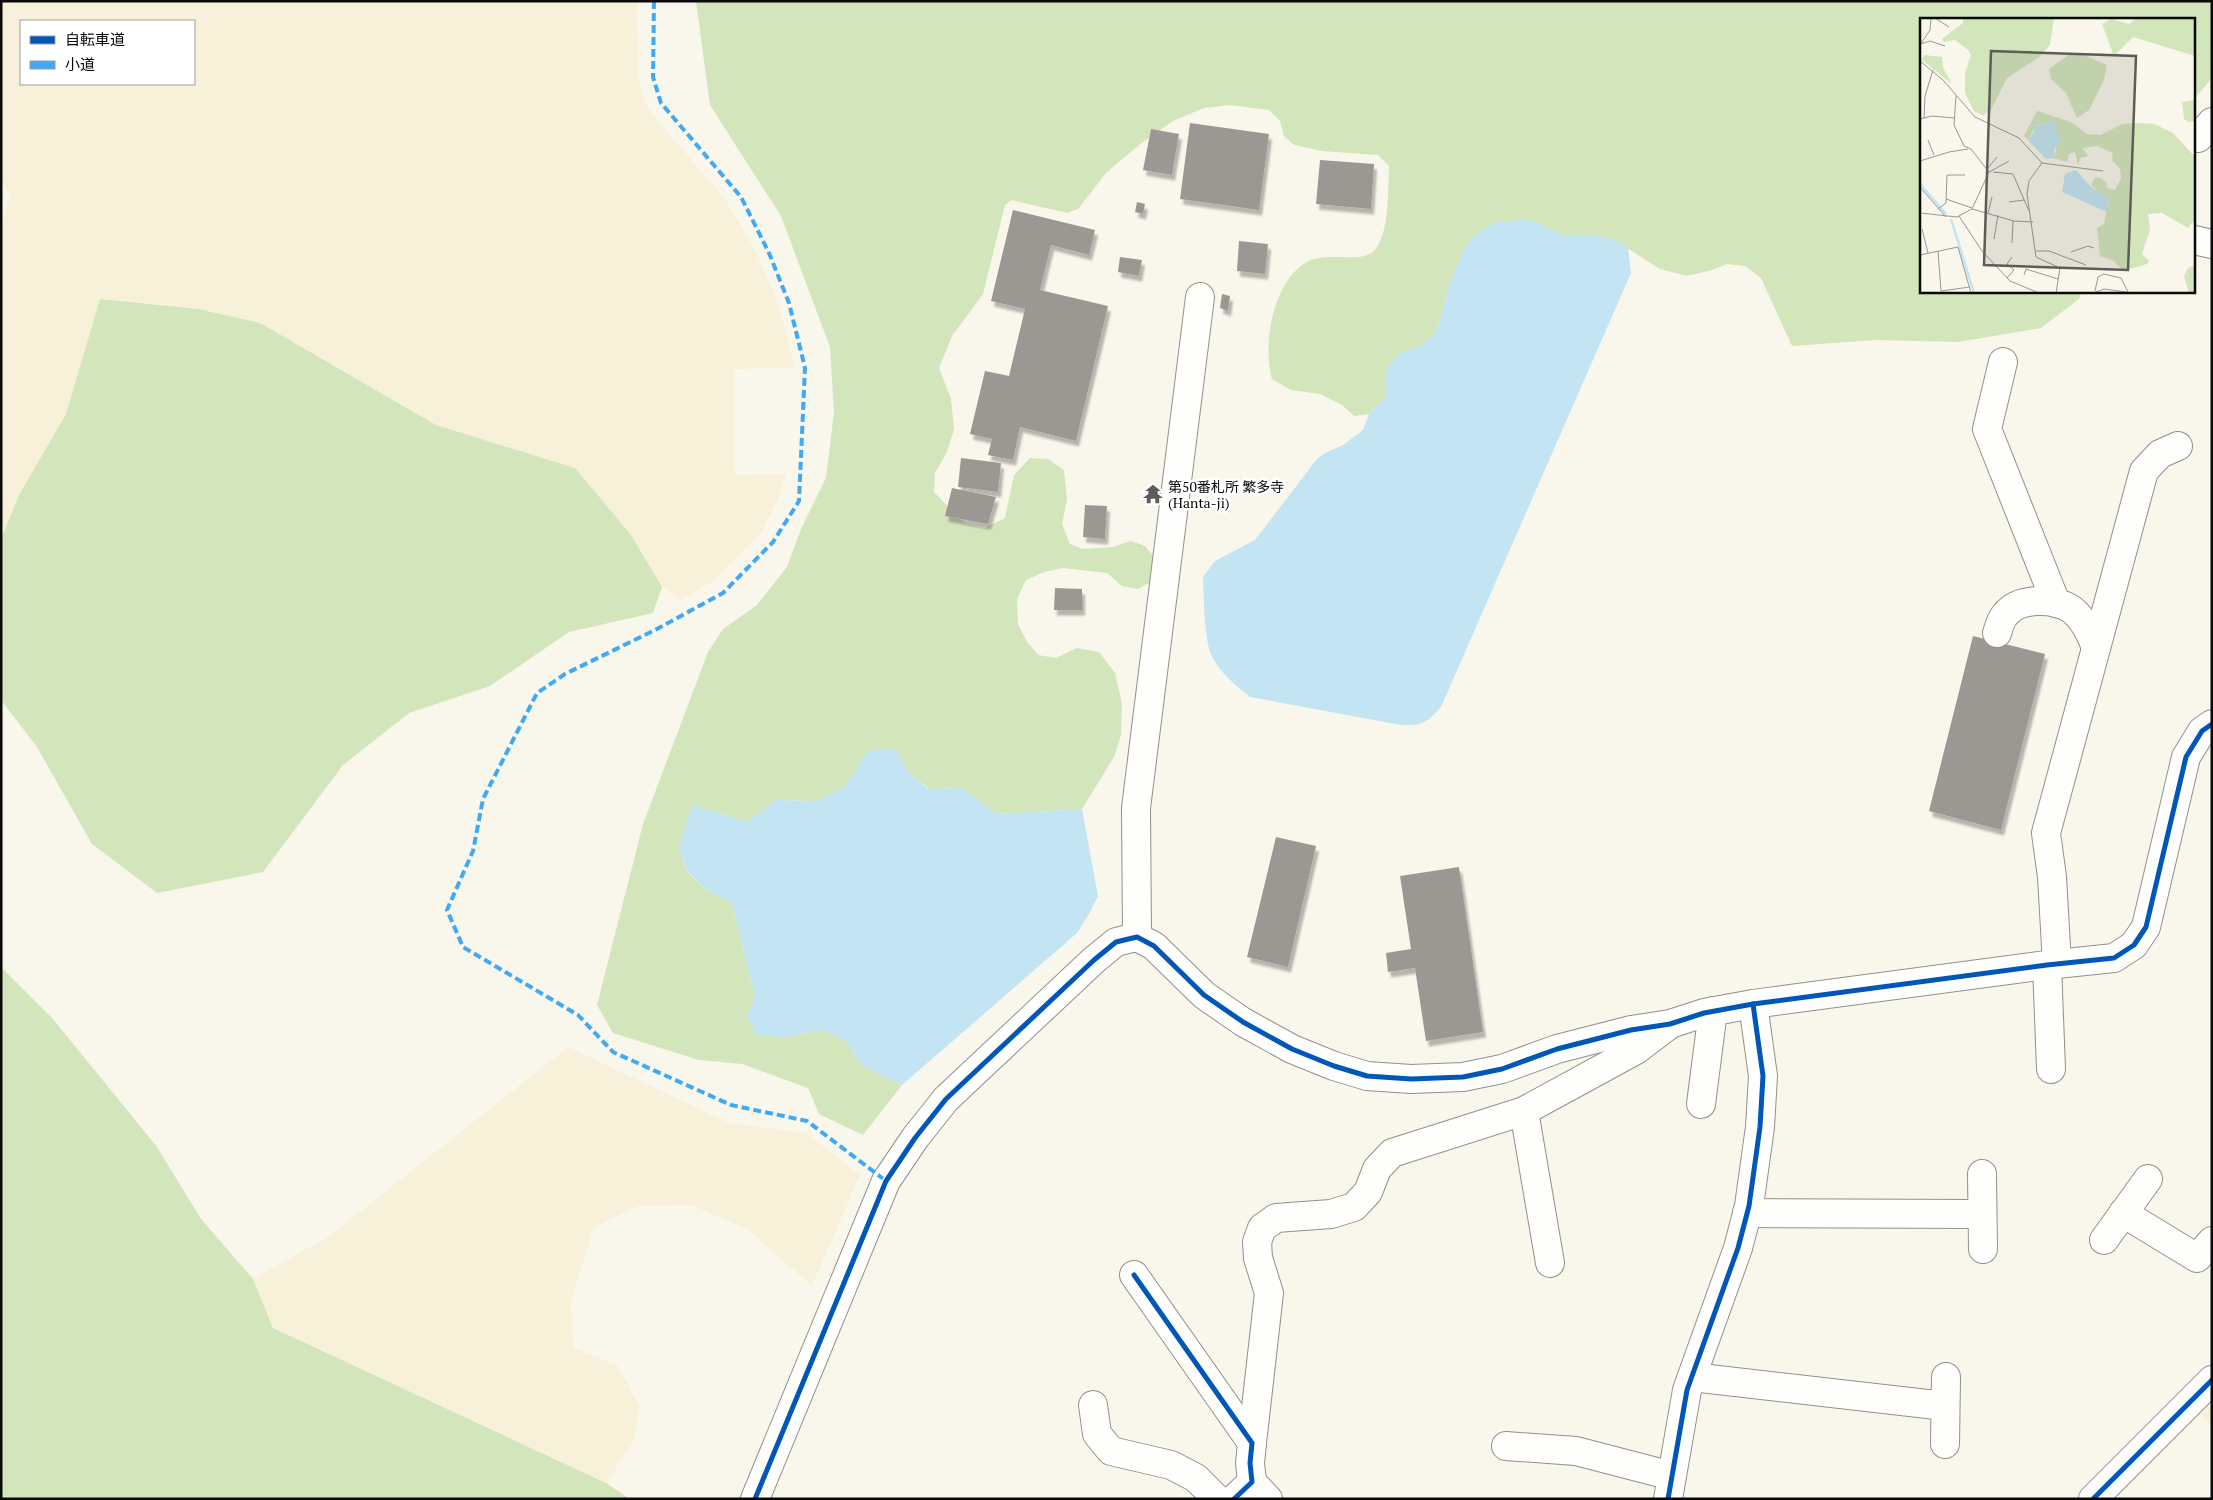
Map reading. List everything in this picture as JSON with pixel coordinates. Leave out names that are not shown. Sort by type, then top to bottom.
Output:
[{"type":"street","points":[[2196,240],[2212,244]]},
{"type":"street","points":[[1137,937],[1136,808],[1200,297]]},
{"type":"street","points":[[2003,362],[1987,429],[2056,603]]},
{"type":"street","points":[[2051,1069],[2052,877],[2046,833],[2144,470],[2160,454],[2178,446]]},
{"type":"street","points":[[1997,633],[2004,615],[2014,607],[2029,602],[2056,603],[2071,610],[2084,623],[2096,648]]},
{"type":"street","points":[[755,1499],[886,1181],[915,1138],[946,1099],[1094,960],[1116,942],[1137,937],[1154,946],[1204,994],[1243,1022],[1292,1049],[1334,1066],[1367,1076],[1411,1079],[1463,1077],[1502,1069],[1557,1049],[1621,1032],[1670,1024],[1713,1011],[1753,1004],[2052,964],[2114,958],[2134,945],[2146,927],[2186,757],[2202,731],[2212,724]]},
{"type":"street","points":[[1506,1446],[1576,1450],[1670,1488],[1687,1390],[1738,1248],[1747,1213],[1760,1127],[1763,1076],[1753,1004]]},
{"type":"street","points":[[1701,1104],[1713,1011]]},
{"type":"street","points":[[1251,1493],[1250,1464],[1268,1293],[1258,1258],[1257,1242],[1262,1228],[1276,1218],[1331,1214],[1354,1207],[1368,1192],[1377,1169],[1392,1154],[1524,1111],[1636,1050],[1670,1024]]},
{"type":"street","points":[[1524,1111],[1550,1263]]},
{"type":"street","points":[[1982,1174],[1983,1249]]},
{"type":"street","points":[[2104,1240],[2148,1179]]},
{"type":"street","points":[[1747,1213],[1982,1214]]},
{"type":"street","points":[[2123,1213],[2197,1258],[2212,1241]]},
{"type":"street","points":[[1134,1275],[1252,1443]]},
{"type":"street","points":[[1692,1377],[1945,1406]]},
{"type":"street","points":[[1945,1444],[1946,1377]]},
{"type":"street","points":[[2093,1499],[2212,1380]]},
{"type":"street","points":[[1093,1405],[1097,1434],[1111,1451],[1171,1465],[1196,1478],[1217,1499]]},
{"type":"shaded area","points":[[1,1],[637,1],[639,80],[645,104],[725,199],[756,252],[779,306],[795,368],[734,369],[735,475],[786,474],[780,494],[761,533],[712,582],[680,600],[662,587],[640,550],[575,468],[436,425],[260,323],[198,309],[100,299],[66,414],[19,495],[1,539],[1,224],[11,196],[1,181]]},
{"type":"shaded area","points":[[568,1047],[729,1123],[806,1133],[860,1175],[812,1286],[746,1228],[690,1205],[638,1206],[594,1227],[571,1301],[573,1348],[617,1365],[640,1407],[633,1442],[606,1483],[273,1328],[253,1279],[328,1237]]},
{"type":"shaded area","points":[[2212,1404],[2212,1428],[2202,1414]]},
{"type":"green space","points":[[696,1],[2212,1],[2212,78],[2196,97],[2196,18],[1920,18],[1920,292],[2082,292],[2079,299],[2041,328],[1958,342],[1876,340],[1792,346],[1761,278],[1745,266],[1727,264],[1687,276],[1660,269],[1613,239],[1590,235],[1563,235],[1528,219],[1450,283],[1436,333],[1419,347],[1402,352],[1387,367],[1385,397],[1369,414],[1354,416],[1342,405],[1320,394],[1291,390],[1272,379],[1268,349],[1273,314],[1278,298],[1295,271],[1307,262],[1324,257],[1361,257],[1368,255],[1374,251],[1379,243],[1386,222],[1389,166],[1378,155],[1322,151],[1294,145],[1284,136],[1280,121],[1269,110],[1230,105],[1204,108],[1173,121],[1139,145],[1106,173],[1078,209],[1067,213],[1012,200],[1005,205],[983,294],[952,336],[939,368],[951,399],[954,429],[947,452],[935,473],[934,492],[964,523],[985,528],[1005,518],[1014,475],[1030,458],[1048,459],[1064,470],[1067,499],[1062,524],[1070,544],[1082,549],[1112,547],[1131,541],[1145,546],[1156,559],[1154,580],[1138,589],[1122,586],[1107,573],[1063,568],[1044,572],[1026,580],[1017,599],[1018,624],[1027,642],[1038,655],[1056,658],[1077,648],[1099,652],[1115,673],[1122,704],[1121,735],[1114,757],[1082,809],[997,814],[961,788],[929,789],[910,774],[868,751],[845,787],[817,801],[776,800],[747,822],[692,805],[679,848],[687,872],[705,889],[732,903],[755,997],[747,1016],[783,1037],[824,1030],[847,1042],[862,1066],[902,1085],[863,1135],[819,1114],[808,1088],[742,1064],[699,1060],[613,1033],[597,1005],[643,824],[708,652],[723,629],[757,605],[787,567],[801,529],[826,478],[834,412],[830,347],[781,216],[710,105]]},
{"type":"green space","points":[[100,299],[198,309],[260,323],[436,425],[575,468],[631,535],[662,587],[653,613],[569,632],[490,686],[409,713],[343,765],[263,872],[157,893],[92,844],[37,747],[1,700],[1,539],[19,495],[66,414]]},
{"type":"green space","points":[[1,967],[53,1019],[157,1147],[201,1219],[253,1279],[273,1328],[606,1483],[630,1499],[1,1499]]},
{"type":"water","points":[[1528,219],[1563,235],[1590,235],[1613,239],[1628,248],[1631,273],[1441,707],[1432,717],[1424,722],[1414,725],[1401,725],[1250,697],[1223,672],[1211,654],[1206,628],[1203,577],[1215,561],[1255,540],[1317,459],[1343,445],[1363,430],[1369,414],[1385,397],[1387,367],[1402,352],[1419,347],[1436,333],[1450,283],[1465,247],[1478,232],[1494,223]]},
{"type":"water","points":[[895,749],[910,774],[928,789],[961,788],[997,814],[1082,809],[1098,896],[1077,933],[902,1085],[862,1066],[847,1042],[824,1030],[783,1037],[756,1035],[747,1016],[755,997],[732,903],[705,889],[687,871],[679,848],[692,805],[747,822],[776,800],[817,801],[845,787],[868,751]]},
{"type":"building","points":[[1190,123],[1269,134],[1259,210],[1180,199]]},
{"type":"building","points":[[1151,129],[1179,134],[1172,175],[1143,170]]},
{"type":"building","points":[[1320,160],[1374,164],[1371,209],[1316,204]]},
{"type":"building","points":[[1137,202],[1145,204],[1143,214],[1135,212]]},
{"type":"building","points":[[1013,210],[1095,230],[1089,255],[1051,245],[1040,290],[1108,306],[1076,441],[1020,427],[1013,460],[988,455],[992,439],[970,434],[985,371],[1009,376],[1025,309],[991,301]]},
{"type":"building","points":[[1239,241],[1268,244],[1265,274],[1237,271]]},
{"type":"building","points":[[1120,257],[1142,260],[1139,276],[1118,272]]},
{"type":"building","points":[[1222,294],[1230,296],[1228,311],[1220,308]]},
{"type":"building","points":[[961,458],[1001,463],[998,492],[958,487]]},
{"type":"building","points":[[952,488],[996,497],[988,524],[945,516]]},
{"type":"building","points":[[1085,505],[1107,506],[1105,539],[1083,537]]},
{"type":"building","points":[[1055,588],[1082,589],[1082,610],[1054,610]]},
{"type":"building","points":[[1973,636],[2045,654],[2001,830],[1929,811]]},
{"type":"building","points":[[1276,837],[1316,846],[1288,967],[1247,957]]},
{"type":"building","points":[[1459,867],[1483,1032],[1426,1041],[1415,968],[1388,972],[1386,953],[1411,949],[1400,876]]},
{"type":"marked path","points":[[654,1],[653,77],[661,103],[741,197],[769,253],[789,303],[805,368],[799,501],[773,542],[723,593],[655,630],[565,674],[537,693],[483,799],[473,851],[447,910],[463,947],[578,1015],[613,1052],[731,1105],[807,1121],[886,1181]]},
{"type":"cycle path","points":[[755,1499],[886,1181],[915,1138],[946,1099],[1094,960],[1116,942],[1137,937],[1154,946],[1204,995],[1243,1022],[1292,1049],[1334,1066],[1367,1076],[1411,1079],[1463,1077],[1502,1069],[1557,1049],[1631,1030],[1670,1024],[1704,1013],[1753,1004],[2047,965],[2114,958],[2134,945],[2146,927],[2186,757],[2202,731],[2212,724]]},
{"type":"cycle path","points":[[1668,1499],[1687,1390],[1738,1248],[1749,1206],[1760,1127],[1763,1076],[1753,1004]]},
{"type":"cycle path","points":[[1134,1275],[1252,1443],[1250,1463],[1252,1482],[1234,1499]]},
{"type":"cycle path","points":[[2093,1499],[2212,1380]]},
{"type":"place","name":"第50番札所 繁多寺 (Hanta-ji)","points":[[1153,494]]}]
